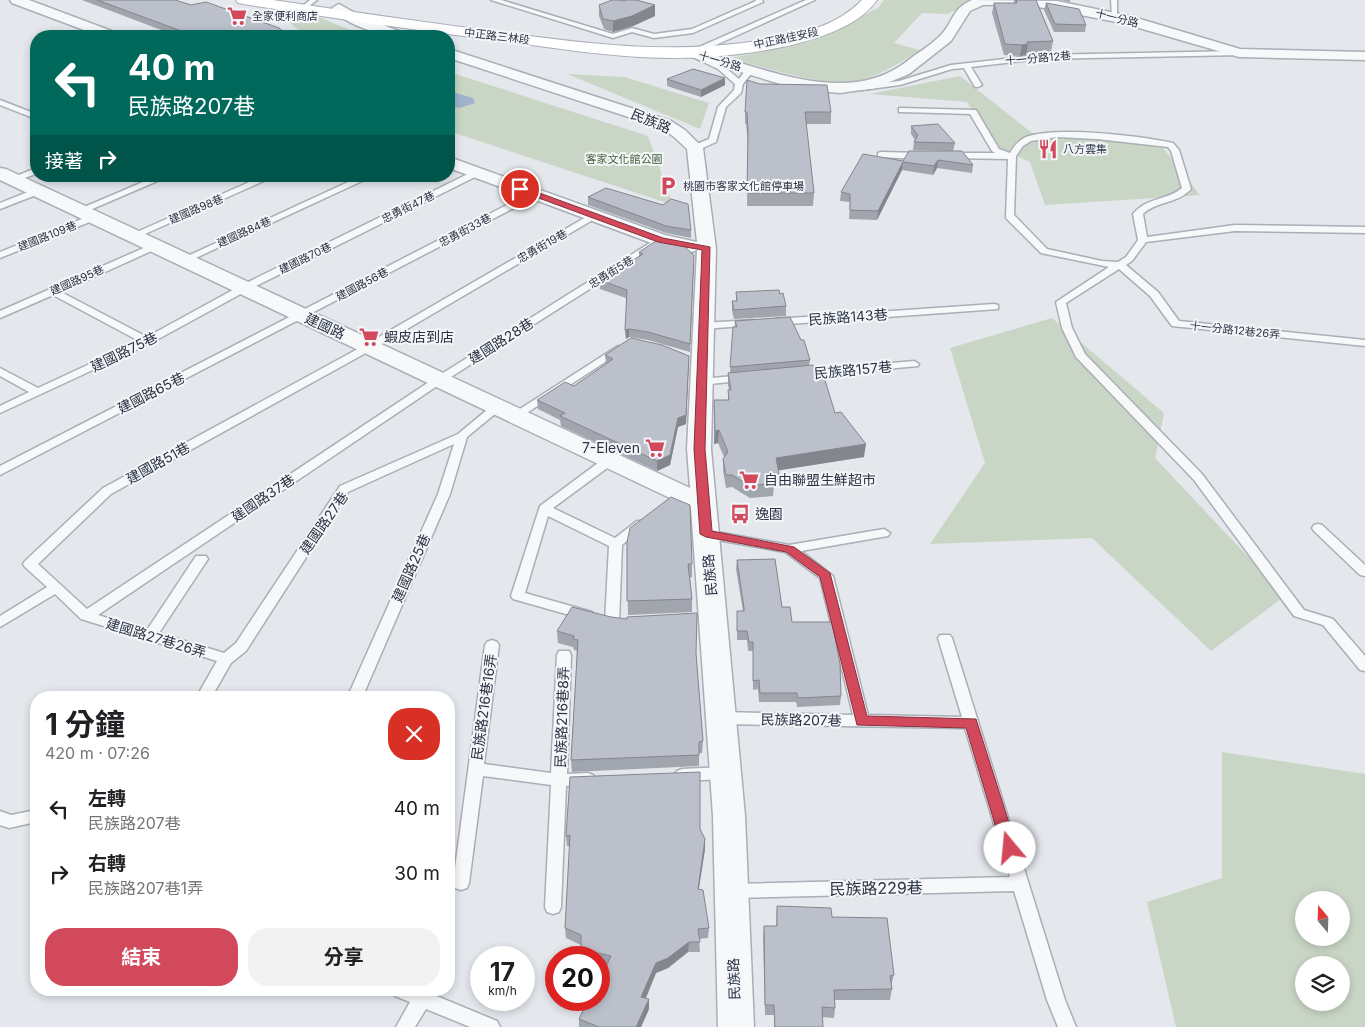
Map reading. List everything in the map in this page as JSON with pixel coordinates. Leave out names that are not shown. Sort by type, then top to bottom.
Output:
[{"type":"main road","name":"中正路三林段","points":[[243,0],[304,3],[345,12],[575,46],[699,50]]},
{"type":"main road","name":"中正路佳安段","points":[[699,50],[774,35],[816,24],[840,13],[854,0]]},
{"type":"main road","name":"中正路佳安段","points":[[699,50],[792,39],[826,29],[853,16],[870,0]]},
{"type":"street","points":[[17,0],[96,30]]},
{"type":"street","name":"十一分路","points":[[699,50],[750,70],[797,84],[840,88],[876,83],[904,72],[946,38],[965,8],[981,1],[1023,0],[1038,6],[1115,16],[1239,53],[1365,56]]},
{"type":"street","points":[[345,12],[386,30]]},
{"type":"street","name":"民族路","points":[[455,55],[665,124],[679,133],[694,148],[707,249],[703,326],[698,369],[699,449],[706,534],[704,618],[721,718],[729,816],[736,1027]]},
{"type":"street","points":[[455,164],[661,240],[707,249]]},
{"type":"street","name":"建國路","points":[[6,176],[30,180]]},
{"type":"street","name":"建國路","points":[[39,182],[87,214],[610,460],[676,496],[704,504]]},
{"type":"lane","points":[[494,0],[613,36],[632,30],[654,36],[693,31],[760,2],[758,0]]},
{"type":"lane","points":[[739,84],[699,50],[812,0]]},
{"type":"lane","points":[[1114,0],[1115,16]]},
{"type":"lane","points":[[740,11],[749,14]]},
{"type":"lane","points":[[758,16],[769,19]]},
{"type":"lane","points":[[1054,46],[1058,55]]},
{"type":"lane","name":"十一分路12巷","points":[[840,88],[860,89],[900,83],[951,67],[1058,55],[1239,53]]},
{"type":"lane","points":[[966,65],[978,85]]},
{"type":"lane","points":[[694,148],[713,140],[718,112],[723,102],[738,91],[739,84],[750,70]]},
{"type":"lane","points":[[0,102],[30,115]]},
{"type":"lane","points":[[902,110],[973,112],[996,151],[1012,156]]},
{"type":"lane","points":[[1120,265],[1102,264],[1044,251],[1009,216],[1012,156],[1017,147],[1027,140],[1060,134],[1170,145],[1175,150],[1186,189],[1178,196],[1147,205],[1138,214],[1142,240],[1129,259],[1120,265],[1061,302],[1067,328],[1080,355],[1198,478],[1299,614],[1328,622],[1365,666]]},
{"type":"lane","points":[[881,155],[1012,156]]},
{"type":"lane","name":"忠勇街47巷","points":[[366,228],[478,172]]},
{"type":"lane","points":[[0,206],[36,182]]},
{"type":"lane","name":"建國路109巷","points":[[0,255],[153,182]]},
{"type":"lane","name":"建國路98巷","points":[[133,236],[257,182]]},
{"type":"lane","name":"建國路84巷","points":[[184,260],[356,182]]},
{"type":"lane","name":"忠勇街33巷","points":[[422,253],[534,194]]},
{"type":"lane","name":"忠勇街19巷","points":[[369,347],[593,216]]},
{"type":"lane","name":"建國路70巷","points":[[244,288],[366,228]]},
{"type":"lane","points":[[1142,240],[1235,228],[1365,230]]},
{"type":"lane","name":"忠勇街5巷","points":[[562,303],[661,240]]},
{"type":"lane","name":"建國路95巷","points":[[0,314],[155,246]]},
{"type":"lane","name":"建國路56巷","points":[[302,316],[422,253]]},
{"type":"lane","name":"十一分路12巷26弄","points":[[1120,265],[1154,294],[1176,324],[1365,343]]},
{"type":"lane","name":"建國路75巷","points":[[0,410],[147,341],[244,288]]},
{"type":"lane","points":[[52,291],[147,341]]},
{"type":"lane","name":"建國路28巷","points":[[440,380],[562,303]]},
{"type":"lane","name":"民族路143巷","points":[[703,326],[994,307]]},
{"type":"lane","name":"建國路65巷","points":[[0,471],[302,316]]},
{"type":"lane","name":"建國路27巷","points":[[207,691],[226,659],[241,648],[344,490],[462,436],[629,342]]},
{"type":"lane","name":"建國路51巷","points":[[86,616],[30,564],[107,491],[369,347]]},
{"type":"lane","name":"民族路157巷","points":[[788,375],[914,364]]},
{"type":"lane","points":[[698,369],[760,377]]},
{"type":"lane","points":[[0,371],[38,393]]},
{"type":"lane","name":"建國路37巷","points":[[86,616],[440,380]]},
{"type":"lane","name":"建國路25巷","points":[[357,691],[444,494],[462,436]]},
{"type":"lane","points":[[610,460],[544,509],[518,596],[612,622],[630,621]]},
{"type":"lane","points":[[544,509],[616,544]]},
{"type":"lane","points":[[612,622],[616,544],[651,516]]},
{"type":"lane","points":[[1318,528],[1365,572]]},
{"type":"lane","points":[[706,534],[789,549],[884,533]]},
{"type":"lane","points":[[789,549],[826,576],[862,721]]},
{"type":"lane","points":[[150,636],[201,559]]},
{"type":"lane","points":[[0,622],[55,588]]},
{"type":"lane","name":"建國路27巷26弄","points":[[86,616],[226,659]]},
{"type":"lane","points":[[945,638],[1056,1000],[1067,1027]]},
{"type":"lane","name":"民族路216巷16弄","points":[[461,883],[492,645]]},
{"type":"lane","name":"民族路216巷8弄","points":[[553,907],[564,655]]},
{"type":"lane","name":"民族路207巷","points":[[721,718],[971,723]]},
{"type":"lane","points":[[476,769],[559,780],[608,778]]},
{"type":"lane","points":[[666,775],[725,773]]},
{"type":"lane","points":[[0,817],[8,822],[30,817]]},
{"type":"lane","name":"民族路229巷","points":[[732,892],[1021,884]]},
{"type":"lane","points":[[417,996],[491,1027]]},
{"type":"lane","points":[[405,1027],[422,998]]},
{"type":"green space","points":[[884,0],[975,0],[948,14],[922,13],[894,43],[920,50],[889,68],[864,79],[842,82],[810,79],[731,58],[812,41],[878,8]]},
{"type":"green space","points":[[283,12],[321,18],[350,30],[299,30],[278,14]]},
{"type":"green space","name":"客家文化館公園","points":[[455,74],[648,136],[673,205],[455,133]]},
{"type":"green space","points":[[567,74],[624,77],[709,103],[700,129]]},
{"type":"green space","points":[[960,76],[1036,136],[1066,134],[1163,148],[1200,195],[1045,205],[1030,162],[997,147],[967,102],[870,94]]},
{"type":"green space","points":[[1052,318],[1164,413],[1155,458],[1285,596],[1211,651],[1092,538],[930,544],[985,463],[950,348]]},
{"type":"green space","points":[[1222,752],[1365,774],[1365,1027],[1176,1027],[1147,902],[1222,878]]},
{"type":"water","points":[[455,93],[473,98],[475,103],[460,108],[455,107]]},
{"type":"building","points":[[97,0],[175,0],[191,5],[206,2],[282,30],[179,30]]},
{"type":"building","points":[[612,0],[636,0],[655,5],[632,16],[613,21],[603,19],[599,5]]},
{"type":"building","points":[[1016,0],[1036,0],[1053,41],[1027,42],[1028,44],[1022,45],[1005,44],[994,3],[1017,3]]},
{"type":"building","points":[[1046,3],[1079,9],[1086,25],[1055,24]]},
{"type":"building","points":[[693,69],[725,78],[701,90],[667,79]]},
{"type":"building","points":[[747,80],[760,84],[827,85],[831,112],[805,112],[814,193],[747,193],[748,131],[747,112],[745,112]]},
{"type":"building","points":[[938,124],[955,143],[914,142],[918,135],[911,126]]},
{"type":"building","points":[[909,151],[962,151],[973,165],[938,160],[934,166],[903,162],[878,211],[850,210],[850,194],[841,192],[863,154],[903,161]]},
{"type":"building","points":[[606,188],[663,205],[671,199],[688,204],[691,230],[666,226],[588,197]]},
{"type":"building","points":[[659,239],[687,245],[686,248],[694,255],[690,344],[648,332],[625,330],[627,290],[600,280],[643,254],[639,252]]},
{"type":"building","points":[[779,290],[780,294],[783,293],[786,306],[734,310],[732,301],[737,301],[736,292]]},
{"type":"building","points":[[790,317],[801,340],[804,340],[810,360],[730,367],[733,327],[737,327],[735,321]]},
{"type":"building","points":[[631,338],[662,345],[689,356],[686,415],[678,418],[670,455],[657,461],[560,416],[565,413],[537,400],[565,382],[574,386],[613,359],[605,355]]},
{"type":"building","points":[[813,365],[816,378],[824,377],[835,413],[841,412],[866,444],[776,458],[779,474],[768,472],[774,483],[750,486],[732,475],[726,475],[723,459],[728,452],[719,430],[715,431],[714,400],[729,400],[728,390],[731,390],[728,373]]},
{"type":"building","points":[[671,497],[690,505],[692,564],[688,564],[692,599],[627,601],[627,542],[630,528]]},
{"type":"building","points":[[775,559],[782,607],[790,607],[792,622],[832,622],[840,664],[841,696],[798,698],[797,693],[760,693],[759,680],[753,681],[753,642],[749,642],[747,631],[737,631],[737,611],[744,611],[744,608],[737,560]]},
{"type":"building","points":[[572,607],[627,619],[627,617],[697,613],[696,653],[703,741],[699,742],[699,755],[571,760],[578,640],[573,639],[574,636],[557,631]]},
{"type":"building","points":[[700,772],[700,829],[705,839],[698,889],[703,890],[709,928],[698,929],[700,942],[689,942],[668,958],[656,963],[641,997],[649,999],[636,1027],[599,1027],[579,1019],[583,1011],[610,1011],[611,956],[610,946],[581,946],[581,935],[565,928],[570,835],[566,836],[570,777]]},
{"type":"building","points":[[777,906],[831,908],[832,917],[887,918],[894,975],[890,976],[892,989],[834,990],[835,1008],[822,1007],[823,1027],[775,1027],[774,1005],[765,1005],[764,926],[777,926]]},
{"type":"place","name":"全家便利商店","points":[[237,16]]},
{"type":"place","name":"八方雲集","points":[[1048,149]]},
{"type":"place","name":"桃園市客家文化館停車場","points":[[668,186]]},
{"type":"place","name":"蝦皮店到店","points":[[369,337]]},
{"type":"place","name":"7-Eleven","points":[[655,448]]},
{"type":"place","name":"自由聯盟生鮮超市","points":[[749,480]]},
{"type":"place","name":"逸園","points":[[740,514]]},
{"type":"route","points":[[520,189],[661,240],[707,249],[699,449],[706,534],[789,549],[826,576],[862,721],[971,723],[1010,848]]}]
